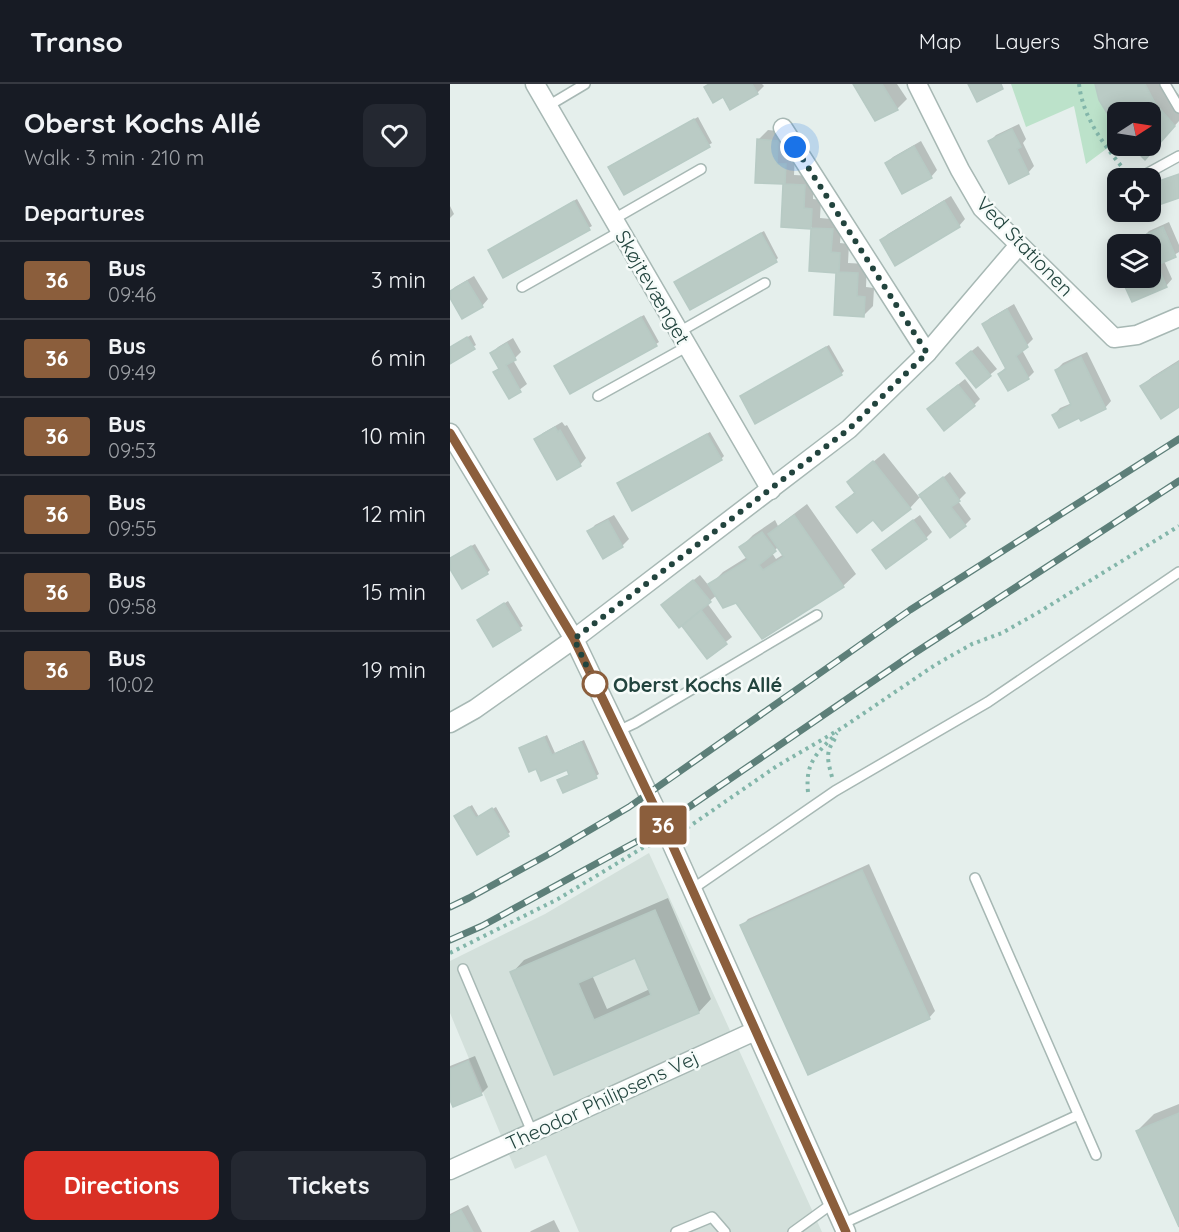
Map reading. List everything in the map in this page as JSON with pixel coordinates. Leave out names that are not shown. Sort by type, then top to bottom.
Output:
[{"type":"street","name":"Skøjtevænget","points":[[535,84],[771,490]]},
{"type":"street","name":"Ved Stationen","points":[[917,84],[960,170],[982,208],[1114,338],[1137,335],[1179,317]]},
{"type":"street","points":[[783,128],[927,353]]},
{"type":"street","points":[[450,723],[475,709],[574,639],[849,429],[927,353],[1019,245]]},
{"type":"street","points":[[450,433],[574,639],[670,841],[844,1228]]},
{"type":"street","name":"Theodor Philipsens Vej","points":[[450,1170],[755,1031]]},
{"type":"lane","points":[[548,106],[585,84]]},
{"type":"lane","points":[[1165,84],[1179,108]]},
{"type":"lane","points":[[1157,168],[1179,156]]},
{"type":"lane","points":[[522,287],[701,169]]},
{"type":"lane","points":[[598,396],[765,283]]},
{"type":"lane","points":[[691,890],[835,791],[988,702],[1179,572]]},
{"type":"lane","points":[[618,731],[817,615]]},
{"type":"lane","points":[[975,878],[1096,1155]]},
{"type":"lane","points":[[463,969],[532,1132]]},
{"type":"lane","points":[[844,1228],[1078,1115]]},
{"type":"lane","points":[[793,1232],[833,1203]]},
{"type":"lane","points":[[676,1232],[712,1217],[725,1232]]},
{"type":"path","points":[[1079,84],[1089,117],[1101,141],[1122,168]]},
{"type":"path","points":[[450,953],[558,899],[644,847],[670,841],[777,766],[842,728],[935,665],[972,644],[1002,633],[1040,612],[1179,526]]},
{"type":"path","points":[[835,791],[827,756],[842,728]]},
{"type":"path","points":[[810,808],[807,781],[809,766],[817,753],[842,728]]},
{"type":"shaded area","points":[[649,853],[822,1232],[579,1232],[546,1155],[515,1169],[450,1013],[450,961],[545,914]]},
{"type":"green space","points":[[1011,84],[1095,84],[1099,100],[1107,114],[1107,148],[1086,164],[1074,106],[1026,127]]},
{"type":"building","points":[[709,84],[752,84],[758,94],[730,110],[723,97],[713,103],[704,87]]},
{"type":"building","points":[[853,84],[882,84],[898,110],[875,121]]},
{"type":"building","points":[[968,84],[1001,84],[1003,89],[977,102]]},
{"type":"building","points":[[1095,84],[1145,84],[1154,102],[1107,102],[1107,113],[1099,100]]},
{"type":"building","points":[[1161,110],[1175,126],[1161,142]]},
{"type":"building","points":[[694,119],[710,147],[624,195],[608,167]]},
{"type":"building","points":[[1012,129],[1021,147],[1017,149],[1029,174],[1009,184],[988,141]]},
{"type":"building","points":[[757,139],[778,141],[777,164],[786,164],[785,184],[805,185],[804,208],[812,209],[811,228],[833,229],[831,252],[840,253],[839,272],[858,273],[857,296],[865,297],[864,317],[834,315],[836,273],[809,271],[811,229],[781,227],[783,184],[755,183]]},
{"type":"building","points":[[914,146],[932,178],[902,194],[885,163]]},
{"type":"building","points":[[1179,174],[1179,198],[1161,204],[1161,180]]},
{"type":"building","points":[[574,201],[590,230],[503,278],[488,250]]},
{"type":"building","points":[[944,201],[960,227],[895,266],[880,240]]},
{"type":"building","points":[[1163,227],[1176,257],[1161,263],[1161,234],[1148,234]]},
{"type":"building","points":[[761,233],[777,262],[690,310],[674,282]]},
{"type":"building","points":[[1161,274],[1167,287],[1132,302],[1126,288],[1161,288]]},
{"type":"building","points":[[467,281],[483,307],[462,319],[450,298],[450,291]]},
{"type":"building","points":[[1007,309],[1028,347],[1016,356],[1029,379],[1008,391],[998,374],[1006,369],[982,324]]},
{"type":"building","points":[[641,317],[657,346],[570,394],[554,366]]},
{"type":"building","points":[[467,337],[475,349],[450,364],[450,347]]},
{"type":"building","points":[[507,343],[516,360],[506,365],[521,392],[509,399],[493,372],[499,369],[490,353]]},
{"type":"building","points":[[826,347],[842,375],[755,424],[740,396]]},
{"type":"building","points":[[971,351],[991,376],[976,388],[956,363]]},
{"type":"building","points":[[1081,357],[1106,409],[1059,428],[1052,415],[1071,405],[1055,370]]},
{"type":"building","points":[[1179,362],[1179,407],[1161,419],[1140,386]]},
{"type":"building","points":[[958,385],[975,406],[944,431],[927,409]]},
{"type":"building","points":[[555,427],[558,432],[560,430],[581,466],[557,480],[534,439]]},
{"type":"building","points":[[707,434],[722,460],[632,511],[617,483]]},
{"type":"building","points":[[873,461],[911,509],[882,531],[873,520],[857,533],[836,507],[855,493],[847,482]]},
{"type":"building","points":[[943,477],[960,501],[951,507],[966,526],[950,538],[919,495]]},
{"type":"building","points":[[794,515],[844,587],[762,639],[736,603],[723,608],[708,584],[748,560],[739,547],[762,532],[776,551],[759,565],[763,570],[784,557],[768,534]]},
{"type":"building","points":[[608,520],[623,547],[603,559],[587,531]]},
{"type":"building","points":[[913,520],[927,539],[886,569],[872,550]]},
{"type":"building","points":[[471,546],[488,574],[462,589],[450,569],[450,558]]},
{"type":"building","points":[[693,580],[711,602],[679,628],[661,605]]},
{"type":"building","points":[[504,603],[521,630],[493,647],[477,620]]},
{"type":"building","points":[[701,610],[727,644],[707,659],[682,626]]},
{"type":"building","points":[[544,737],[552,755],[581,742],[597,778],[563,793],[557,780],[569,775],[567,770],[541,781],[536,769],[529,772],[519,748]]},
{"type":"building","points":[[469,807],[476,818],[492,808],[509,836],[477,855],[454,816]]},
{"type":"building","points":[[862,870],[930,1019],[808,1075],[740,925]]},
{"type":"building","points":[[655,910],[699,1013],[554,1075],[510,972]],"holes":[[[635,958],[651,995],[594,1020],[578,983]]]},
{"type":"building","points":[[468,1061],[482,1095],[453,1107],[450,1100],[450,1069]]},
{"type":"building","points":[[1179,1113],[1179,1227],[1136,1131]]},
{"type":"building","points":[[461,1210],[473,1232],[450,1232],[450,1216]]},
{"type":"railway","points":[[450,907],[549,854],[629,807],[910,610],[1179,439]]},
{"type":"railway","points":[[450,940],[482,926],[645,837],[910,656],[1179,481]]},
{"type":"bus line","name":"36","points":[[450,433],[574,639],[666,831],[846,1232]]},
{"type":"place","name":"Oberst Kochs Allé","points":[[595,684]]},
{"type":"route","points":[[595,684],[574,639],[849,429],[927,353],[795,147]]}]
